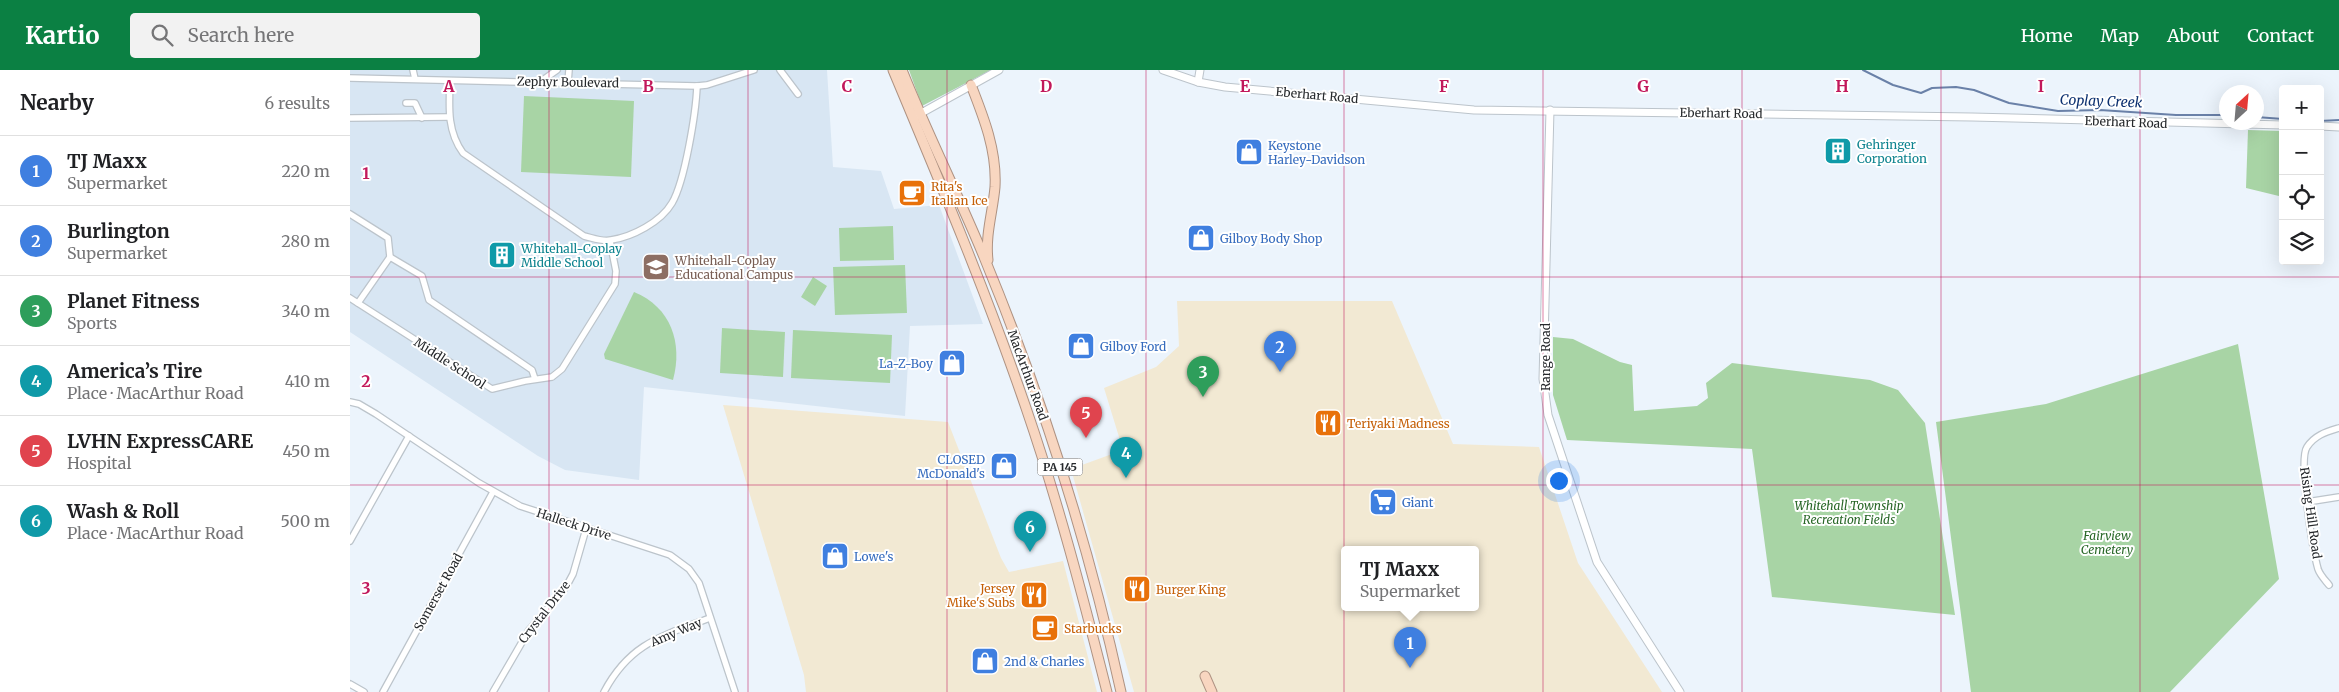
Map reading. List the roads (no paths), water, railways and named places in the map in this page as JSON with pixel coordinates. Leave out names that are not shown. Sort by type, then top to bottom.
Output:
[{"type":"highway","name":"MacArthur Road","points":[[894,70],[917,115],[993,280],[1037,398],[1060,469],[1109,640],[1121,692]]},
{"type":"highway","name":"MacArthur Road","points":[[902,70],[1026,408],[1090,620],[1107,692]]},
{"type":"highway","points":[[971,86],[989,133],[994,158],[995,184],[987,249],[993,280]]},
{"type":"highway","points":[[1205,676],[1212,692]]},
{"type":"street","points":[[413,70],[415,80]]},
{"type":"street","points":[[540,82],[557,70]]},
{"type":"street","points":[[568,82],[569,70]]},
{"type":"street","name":"Zephyr Boulevard","points":[[350,78],[697,86],[707,85],[754,70]]},
{"type":"street","points":[[780,70],[798,94]]},
{"type":"street","points":[[917,115],[999,70]]},
{"type":"street","name":"Eberhart Road","points":[[1163,70],[1198,82],[1225,87],[1474,110],[1972,117],[2279,126]]},
{"type":"street","points":[[1198,82],[1200,70]]},
{"type":"street","points":[[450,80],[449,116],[455,142],[463,153],[584,236],[610,241],[627,236],[647,226],[671,206],[683,174],[697,86]]},
{"type":"street","points":[[406,103],[416,103],[422,118]]},
{"type":"street","name":"Range Road","points":[[1550,110],[1543,379],[1548,415],[1597,562],[1680,692]]},
{"type":"street","points":[[350,118],[449,116]]},
{"type":"street","points":[[2324,126],[2339,127]]},
{"type":"street","points":[[350,214],[388,238],[390,257],[358,303]]},
{"type":"street","name":"Middle School","points":[[350,298],[492,390],[535,379],[552,377],[562,369],[610,296],[615,284],[616,272],[610,241]]},
{"type":"street","points":[[390,257],[422,276],[429,300],[532,370],[535,379]]},
{"type":"street","name":"Halleck Drive","points":[[350,402],[359,404],[493,492],[538,514],[670,555],[683,563],[698,583],[735,692]]},
{"type":"street","name":"Rising Hill Road","points":[[2329,585],[2319,570],[2307,502],[2303,466],[2306,448],[2320,434],[2339,428]]},
{"type":"street","points":[[350,541],[409,436]]},
{"type":"street","name":"Somerset Road","points":[[383,692],[493,492]]},
{"type":"street","points":[[2307,502],[2339,497]]},
{"type":"street","name":"Crystal Drive","points":[[493,692],[529,630],[566,587],[573,574],[586,529]]},
{"type":"street","name":"Amy Way","points":[[604,692],[617,670],[635,651],[663,635],[710,618]]},
{"type":"street","points":[[350,684],[364,692]]},
{"type":"waterway","name":"Coplay Creek","points":[[1863,70],[1893,85],[1921,93],[1932,88],[1956,87],[1974,90],[2009,103],[2058,111],[2100,110],[2176,115],[2219,115]]},
{"type":"waterway","name":"Coplay Creek","points":[[2264,118],[2279,119]]},
{"type":"waterway","name":"Coplay Creek","points":[[2324,121],[2339,120]]},
{"type":"place","name":"Gehringer Corporation","points":[[1838,151]]},
{"type":"place","name":"Keystone Harley-Davidson","points":[[1249,152]]},
{"type":"place","name":"Rita's Italian Ice","points":[[912,193]]},
{"type":"place","name":"Gilboy Body Shop","points":[[1201,238]]},
{"type":"place","name":"Whitehall-Coplay Middle School","points":[[502,255]]},
{"type":"place","name":"Whitehall-Coplay Educational Campus","points":[[656,267]]},
{"type":"place","name":"Gilboy Ford","points":[[1081,346]]},
{"type":"place","name":"La-Z-Boy","points":[[952,363]]},
{"type":"place","name":"Burlington","points":[[1280,372]]},
{"type":"place","name":"Planet Fitness","points":[[1203,397]]},
{"type":"place","name":"Teriyaki Madness","points":[[1328,423]]},
{"type":"place","name":"LVHN ExpressCARE","points":[[1086,438]]},
{"type":"place","name":"CLOSED McDonald's","points":[[1004,466]]},
{"type":"place","name":"America’s Tire","points":[[1126,478]]},
{"type":"place","name":"Giant","points":[[1383,502]]},
{"type":"place","name":"Wash & Roll","points":[[1030,552]]},
{"type":"place","name":"Lowe's","points":[[835,556]]},
{"type":"place","name":"Burger King","points":[[1137,589]]},
{"type":"place","name":"Jersey Mike's Subs","points":[[1034,595]]},
{"type":"place","name":"Starbucks","points":[[1045,628]]},
{"type":"place","name":"2nd & Charles","points":[[985,661]]},
{"type":"place","name":"TJ Maxx","points":[[1410,668]]},
{"type":"park label","name":"Whitehall Township Recreation Fields","points":[[1849,512]]},
{"type":"park label","name":"Fairview Cemetery","points":[[2107,542]]}]
